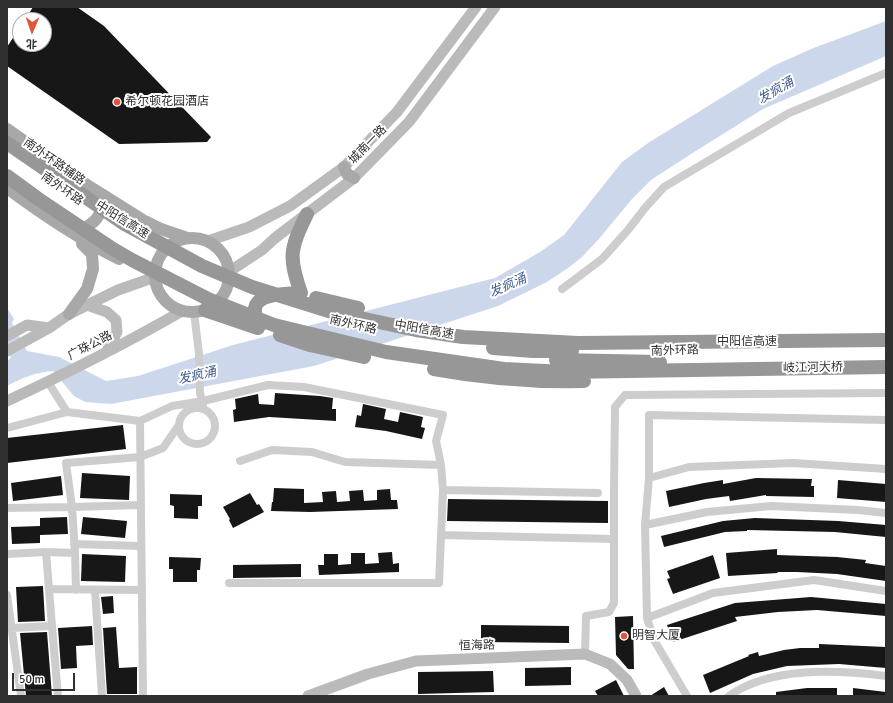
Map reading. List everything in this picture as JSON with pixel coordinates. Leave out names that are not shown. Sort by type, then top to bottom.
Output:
[{"type":"highway","name":"中阳信高速","points":[[7,142],[123,223],[202,266],[252,287],[332,312],[416,330],[463,337],[578,343],[886,340]]},
{"type":"highway","name":"南外环路","points":[[7,151],[114,225],[181,264],[236,289],[316,316],[398,335],[457,344],[533,351],[629,352],[741,349]]},
{"type":"highway","name":"南外环路","points":[[7,176],[37,198],[132,260],[208,299],[274,325],[386,352],[504,369],[565,372],[740,369]]},
{"type":"highway","name":"中阳信高速","points":[[7,182],[72,229],[102,246],[152,266],[242,308],[309,329],[410,351],[488,359],[614,362],[886,359]]},
{"type":"highway","points":[[301,293],[294,274],[291,257],[296,237],[307,214]]},
{"type":"highway","points":[[230,271],[322,300],[440,326],[501,332],[639,338],[741,349]]},
{"type":"highway","points":[[266,330],[260,324],[255,314],[256,306],[259,301],[270,295],[301,293]]},
{"type":"highway","points":[[194,311],[266,330],[310,345],[468,375],[549,382],[658,381],[740,369]]},
{"type":"highway","name":"岐江河大桥","points":[[741,349],[886,348]]},
{"type":"highway","name":"岐江河大桥","points":[[740,369],[886,367]]},
{"type":"main road","name":"城南一路","points":[[208,241],[249,227],[290,206],[344,167],[397,112],[476,7]]},
{"type":"main road","name":"城南一路","points":[[230,271],[262,250],[274,238],[354,178],[409,122],[495,7]]},
{"type":"main road","name":"南外环路辅路","points":[[7,129],[99,193],[149,223],[187,238]]},
{"type":"main road","points":[[344,167],[347,174],[354,178]]},
{"type":"main road","points":[[7,188],[45,216],[95,247],[155,277]]},
{"type":"main road","points":[[72,233],[86,228],[96,220],[102,209],[99,193]]},
{"type":"main road","points":[[69,314],[87,289],[93,269],[92,254],[72,233]]},
{"type":"main road","points":[[187,238],[198,238],[208,241],[219,248],[226,258],[230,271],[229,283],[224,295],[216,304],[194,311],[172,306],[163,298],[155,277],[156,266],[160,256],[167,247],[176,241],[187,238]]},
{"type":"main road","points":[[7,351],[87,305],[118,290],[155,277]]},
{"type":"main road","points":[[87,305],[107,312],[116,320],[117,332],[107,351]]},
{"type":"main road","name":"广珠公路","points":[[7,401],[48,382],[145,332],[194,311]]},
{"type":"main road","points":[[7,336],[28,325],[49,328]]},
{"type":"main road","name":"恒海路","points":[[308,696],[368,674],[416,661],[585,654],[610,664],[627,680],[636,696]]},
{"type":"street","points":[[562,289],[602,258],[664,187],[789,113],[886,73]]},
{"type":"street","points":[[194,311],[200,354],[200,393],[203,405],[211,414],[216,425],[215,431],[208,440],[197,444],[191,443],[186,440],[179,431],[180,419],[183,413],[188,409],[203,405],[268,385],[304,387],[443,415],[436,441],[441,465],[443,490],[439,583],[229,583]]},
{"type":"street","points":[[48,382],[67,412]]},
{"type":"street","points":[[585,654],[586,616],[609,612],[614,604],[615,407],[625,395],[886,394]]},
{"type":"street","points":[[7,428],[67,412],[140,421],[172,406],[203,405]]},
{"type":"street","points":[[687,696],[654,640],[647,618],[645,525],[649,478],[649,415],[886,420]]},
{"type":"street","points":[[140,421],[144,696]]},
{"type":"street","points":[[76,590],[72,507],[66,463],[140,457],[163,448],[179,425]]},
{"type":"street","points":[[240,461],[272,450],[312,452],[345,462],[441,465]]},
{"type":"street","points":[[649,478],[688,467],[792,463],[886,469]]},
{"type":"street","points":[[443,490],[598,493]]},
{"type":"street","points":[[7,508],[141,505]]},
{"type":"street","points":[[645,525],[707,512],[771,506],[858,510],[886,514]]},
{"type":"street","points":[[441,535],[614,539]]},
{"type":"street","points":[[7,554],[141,546]]},
{"type":"street","points":[[46,552],[58,696]]},
{"type":"street","points":[[647,618],[713,593],[814,580],[886,591]]},
{"type":"street","points":[[49,590],[142,590]]},
{"type":"street","points":[[96,590],[102,696]]},
{"type":"street","points":[[7,596],[21,696]]},
{"type":"street","points":[[11,628],[52,626]]},
{"type":"street","points":[[729,696],[755,682],[800,673],[850,672],[886,676]]},
{"type":"water","name":"发疯涌","points":[[886,21],[886,56],[763,109],[691,154],[651,180],[632,199],[582,257],[547,282],[498,306],[314,366],[111,404],[85,402],[74,396],[53,371],[29,376],[7,386],[7,361],[11,358],[7,350],[7,308],[14,319],[12,323],[27,351],[59,357],[106,381],[138,376],[233,345],[495,278],[540,252],[564,235],[622,162],[648,143],[773,66],[811,49]]},
{"type":"building","name":"希尔顿花园酒店","points":[[33,7],[77,7],[104,26],[211,137],[207,142],[119,144],[7,66],[7,47],[12,39],[12,52],[52,52],[52,12],[30,12]]},
{"type":"building","points":[[275,393],[333,398],[332,409],[336,409],[336,421],[269,417],[234,422],[233,410],[236,409],[235,399],[258,394],[259,404],[274,405]]},
{"type":"building","points":[[363,404],[386,409],[384,419],[398,422],[400,412],[423,417],[421,427],[425,428],[422,439],[386,431],[355,427],[357,415],[361,416]]},
{"type":"building","points":[[123,425],[126,449],[7,463],[7,438]]},
{"type":"building","points":[[82,473],[130,476],[129,500],[80,498]]},
{"type":"building","points":[[61,476],[63,495],[13,501],[11,483]]},
{"type":"building","points":[[756,478],[812,479],[811,486],[814,486],[814,497],[766,495],[730,501],[729,496],[669,507],[666,491],[723,480],[723,484]]},
{"type":"building","points":[[838,480],[886,484],[886,502],[837,498]]},
{"type":"building","points":[[274,488],[304,489],[304,503],[323,502],[322,492],[336,491],[337,502],[350,501],[349,491],[363,490],[364,501],[377,500],[377,490],[390,489],[391,500],[397,500],[398,509],[310,512],[271,511]]},
{"type":"building","points":[[250,493],[257,505],[259,504],[264,512],[233,528],[223,507]]},
{"type":"building","points":[[170,494],[202,495],[202,506],[198,506],[198,519],[174,518],[174,506],[170,505]]},
{"type":"building","points":[[448,499],[608,501],[608,523],[447,521]]},
{"type":"building","points":[[67,517],[68,534],[40,535],[40,543],[12,544],[11,527],[40,526],[40,518]]},
{"type":"building","points":[[83,517],[127,521],[125,538],[81,534]]},
{"type":"building","points":[[755,518],[838,521],[886,525],[886,537],[835,532],[747,530],[725,532],[664,547],[661,536],[723,521]]},
{"type":"building","points":[[777,549],[777,555],[837,557],[866,560],[865,563],[886,566],[886,581],[837,574],[797,572],[728,576],[726,553]]},
{"type":"building","points":[[392,552],[393,564],[399,563],[399,572],[319,575],[318,565],[324,565],[324,554],[338,554],[338,565],[351,564],[351,553],[365,553],[365,564],[379,563],[378,553]]},
{"type":"building","points":[[82,554],[126,556],[125,582],[81,581]]},
{"type":"building","points":[[713,555],[720,578],[673,594],[667,579],[670,578],[667,571]]},
{"type":"building","points":[[169,557],[201,558],[200,570],[197,570],[197,582],[173,582],[173,569],[169,569]]},
{"type":"building","points":[[301,564],[301,577],[233,578],[233,565]]},
{"type":"building","points":[[43,586],[45,621],[18,622],[16,587]]},
{"type":"building","points":[[113,596],[114,613],[103,614],[101,597]]},
{"type":"building","points":[[811,597],[886,604],[886,616],[817,610],[778,612],[735,617],[737,621],[673,642],[667,625],[735,603]]},
{"type":"building","name":"明智大厦","points":[[633,616],[634,669],[628,669],[616,655],[615,617]]},
{"type":"building","points":[[481,625],[569,626],[569,643],[481,642]]},
{"type":"building","points":[[92,626],[93,645],[76,646],[77,668],[61,669],[58,628]]},
{"type":"building","points":[[116,627],[119,668],[137,667],[137,694],[107,694],[103,628]]},
{"type":"building","points":[[47,632],[52,696],[26,696],[20,633]]},
{"type":"building","points":[[819,644],[886,647],[886,668],[839,664],[787,666],[753,674],[710,693],[703,675],[758,652],[759,656],[784,650],[819,648]]},
{"type":"building","points":[[571,667],[571,685],[525,686],[525,668]]},
{"type":"building","points":[[493,671],[494,692],[418,694],[418,672]]},
{"type":"building","points":[[616,680],[624,696],[598,696],[595,691]]},
{"type":"building","points":[[664,687],[669,696],[650,696]]},
{"type":"building","points":[[807,688],[837,688],[837,696],[776,696],[776,692]]},
{"type":"building","points":[[853,688],[886,692],[886,696],[853,696]]},
{"type":"place","name":"希尔顿花园酒店","points":[[117,102]]},
{"type":"place","name":"明智大厦","points":[[624,636]]}]
